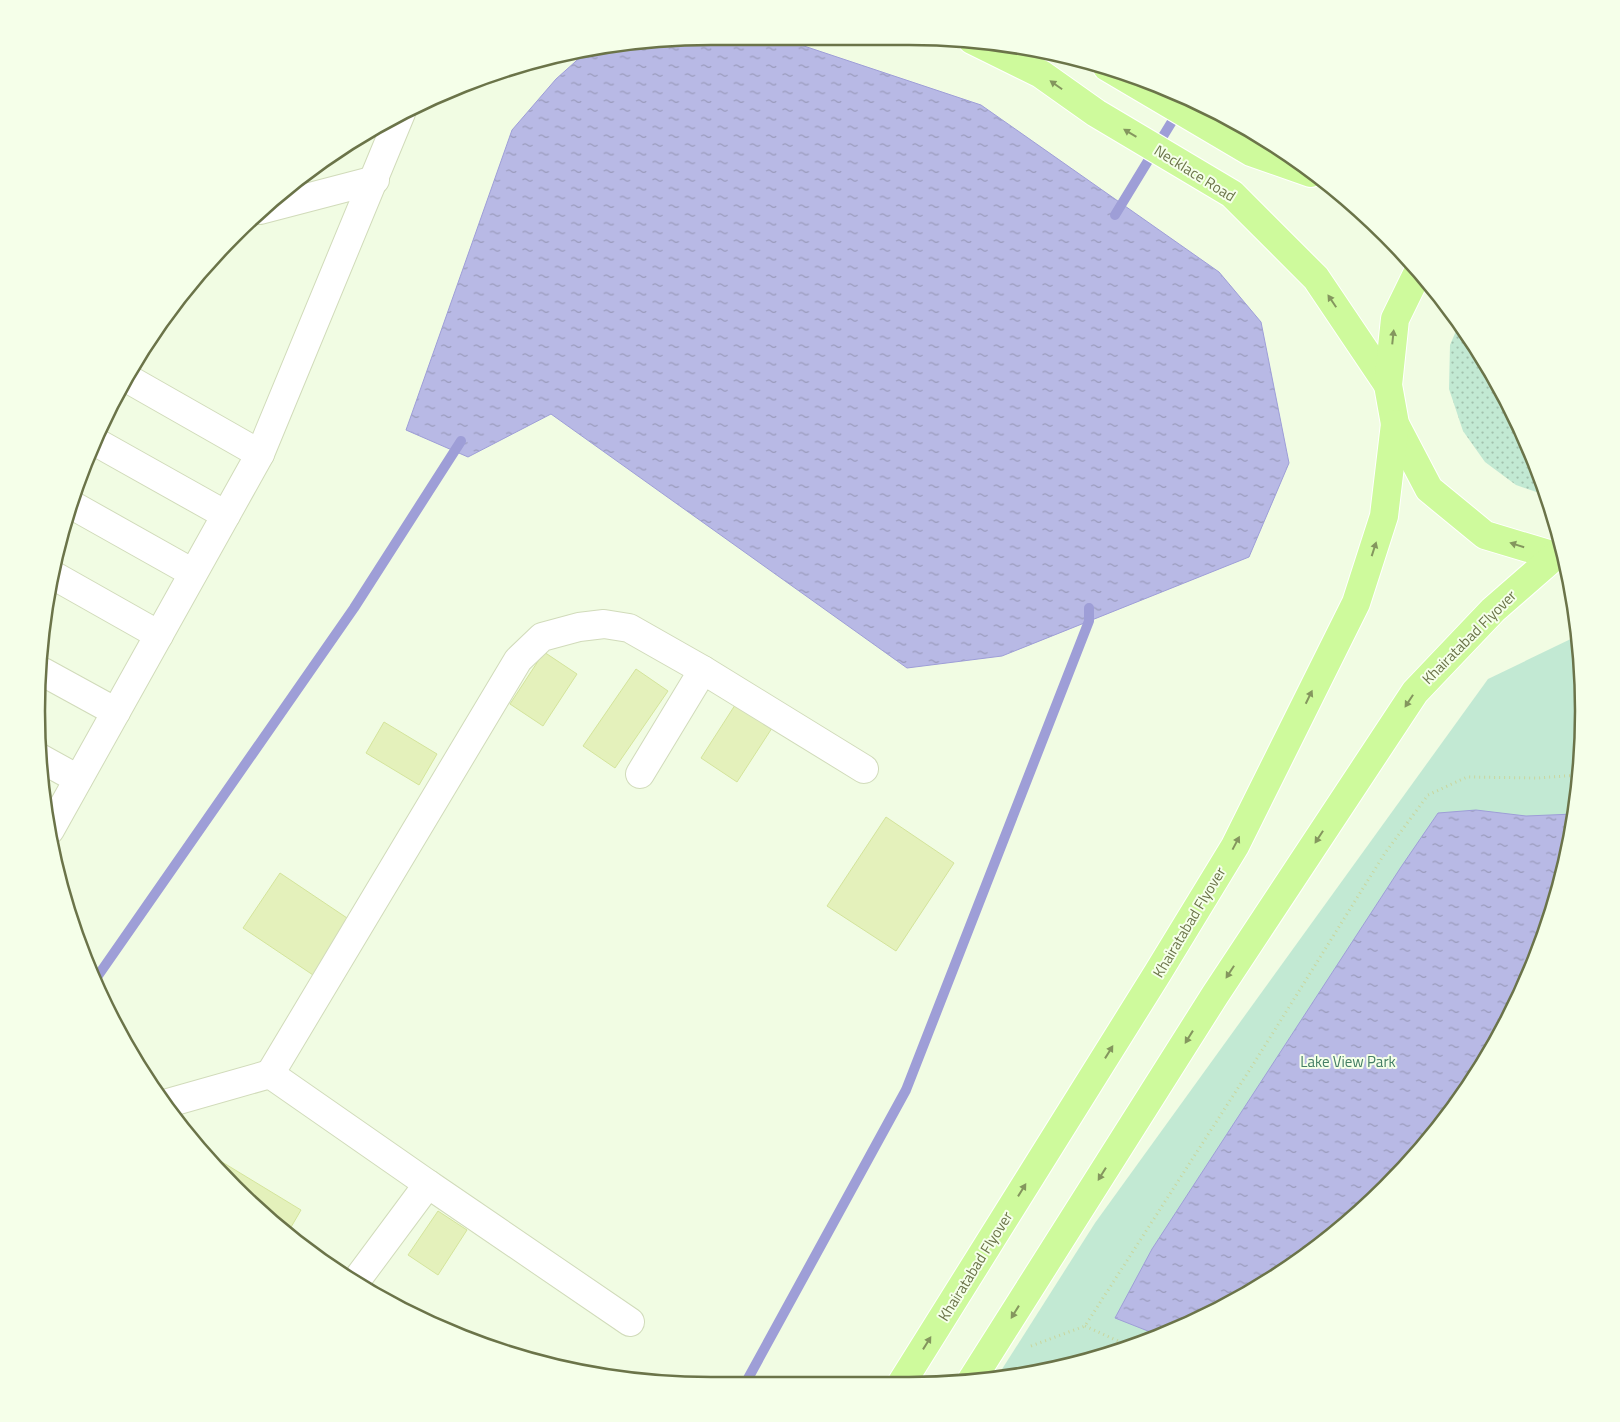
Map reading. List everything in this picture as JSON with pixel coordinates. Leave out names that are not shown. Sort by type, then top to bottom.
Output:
[{"type":"main road","name":"Necklace Road","points":[[994,51],[1041,74],[1096,113],[1232,194],[1316,278],[1388,385]]},
{"type":"main road","points":[[1139,86],[1251,152],[1291,166]]},
{"type":"main road","points":[[1415,278],[1395,320],[1388,385],[1395,424],[1429,489],[1471,524],[1485,535],[1556,554]]},
{"type":"main road","name":"Khairatabad Flyover","points":[[905,1377],[1157,974],[1234,846],[1356,603],[1384,516],[1395,424]]},
{"type":"main road","name":"Khairatabad Flyover","points":[[976,1373],[1215,995],[1415,692],[1492,610],[1556,557]]},
{"type":"street","points":[[55,821],[260,454],[397,124]]},
{"type":"street","points":[[278,205],[375,180]]},
{"type":"street","points":[[132,381],[260,454]]},
{"type":"street","points":[[101,445],[226,515]]},
{"type":"street","points":[[77,508],[193,573]]},
{"type":"street","points":[[59,578],[159,635]]},
{"type":"street","points":[[172,1101],[270,1074],[518,660],[542,637],[579,627],[604,624],[629,628],[703,670],[864,770]]},
{"type":"street","points":[[640,774],[703,670]]},
{"type":"street","points":[[46,674],[116,712]]},
{"type":"street","points":[[47,762],[78,780]]},
{"type":"street","points":[[270,1074],[630,1322]]},
{"type":"street","points":[[359,1276],[428,1184]]},
{"type":"path","points":[[1027,1352],[1032,1345],[1085,1326],[1256,1060],[1385,853],[1428,795],[1467,777],[1538,778],[1572,776]]},
{"type":"path","points":[[1085,1326],[1121,1342]]},
{"type":"green space","points":[[1456,331],[1486,378],[1506,416],[1538,493],[1516,485],[1485,462],[1463,431],[1449,389],[1450,345]]},
{"type":"green space","name":"Lake View Park","points":[[1571,639],[1574,667],[1574,755],[1562,841],[1552,883],[1540,925],[1524,966],[1486,1044],[1463,1081],[1410,1150],[1380,1182],[1348,1212],[1279,1265],[1242,1288],[1204,1308],[1123,1342],[1039,1364],[1001,1370],[1095,1223],[1488,679]]},
{"type":"water","points":[[801,45],[981,105],[1219,272],[1261,322],[1289,463],[1249,557],[1002,656],[907,668],[551,414],[468,457],[406,430],[512,130],[556,79],[579,59],[624,51],[667,46]]},
{"type":"water","points":[[1476,810],[1526,816],[1566,814],[1562,841],[1540,925],[1506,1006],[1486,1044],[1463,1081],[1410,1150],[1380,1182],[1348,1212],[1279,1265],[1242,1288],[1204,1308],[1150,1332],[1115,1318],[1152,1249],[1438,813]]},
{"type":"building","points":[[544,652],[577,674],[543,726],[510,704]]},
{"type":"building","points":[[636,669],[668,691],[615,768],[583,746]]},
{"type":"building","points":[[737,702],[774,725],[737,782],[701,758]]},
{"type":"building","points":[[384,722],[437,754],[419,785],[366,753]]},
{"type":"building","points":[[886,817],[954,863],[896,951],[827,906]]},
{"type":"building","points":[[280,873],[350,920],[313,975],[243,928]]},
{"type":"building","points":[[220,1161],[301,1210],[291,1227],[272,1212]]},
{"type":"building","points":[[438,1211],[467,1230],[438,1275],[408,1255]]},
{"type":"waterway","points":[[1115,215],[1179,110]]},
{"type":"waterway","points":[[99,974],[354,608],[461,441]]},
{"type":"waterway","points":[[749,1377],[906,1090],[1089,621],[1089,608]]}]
